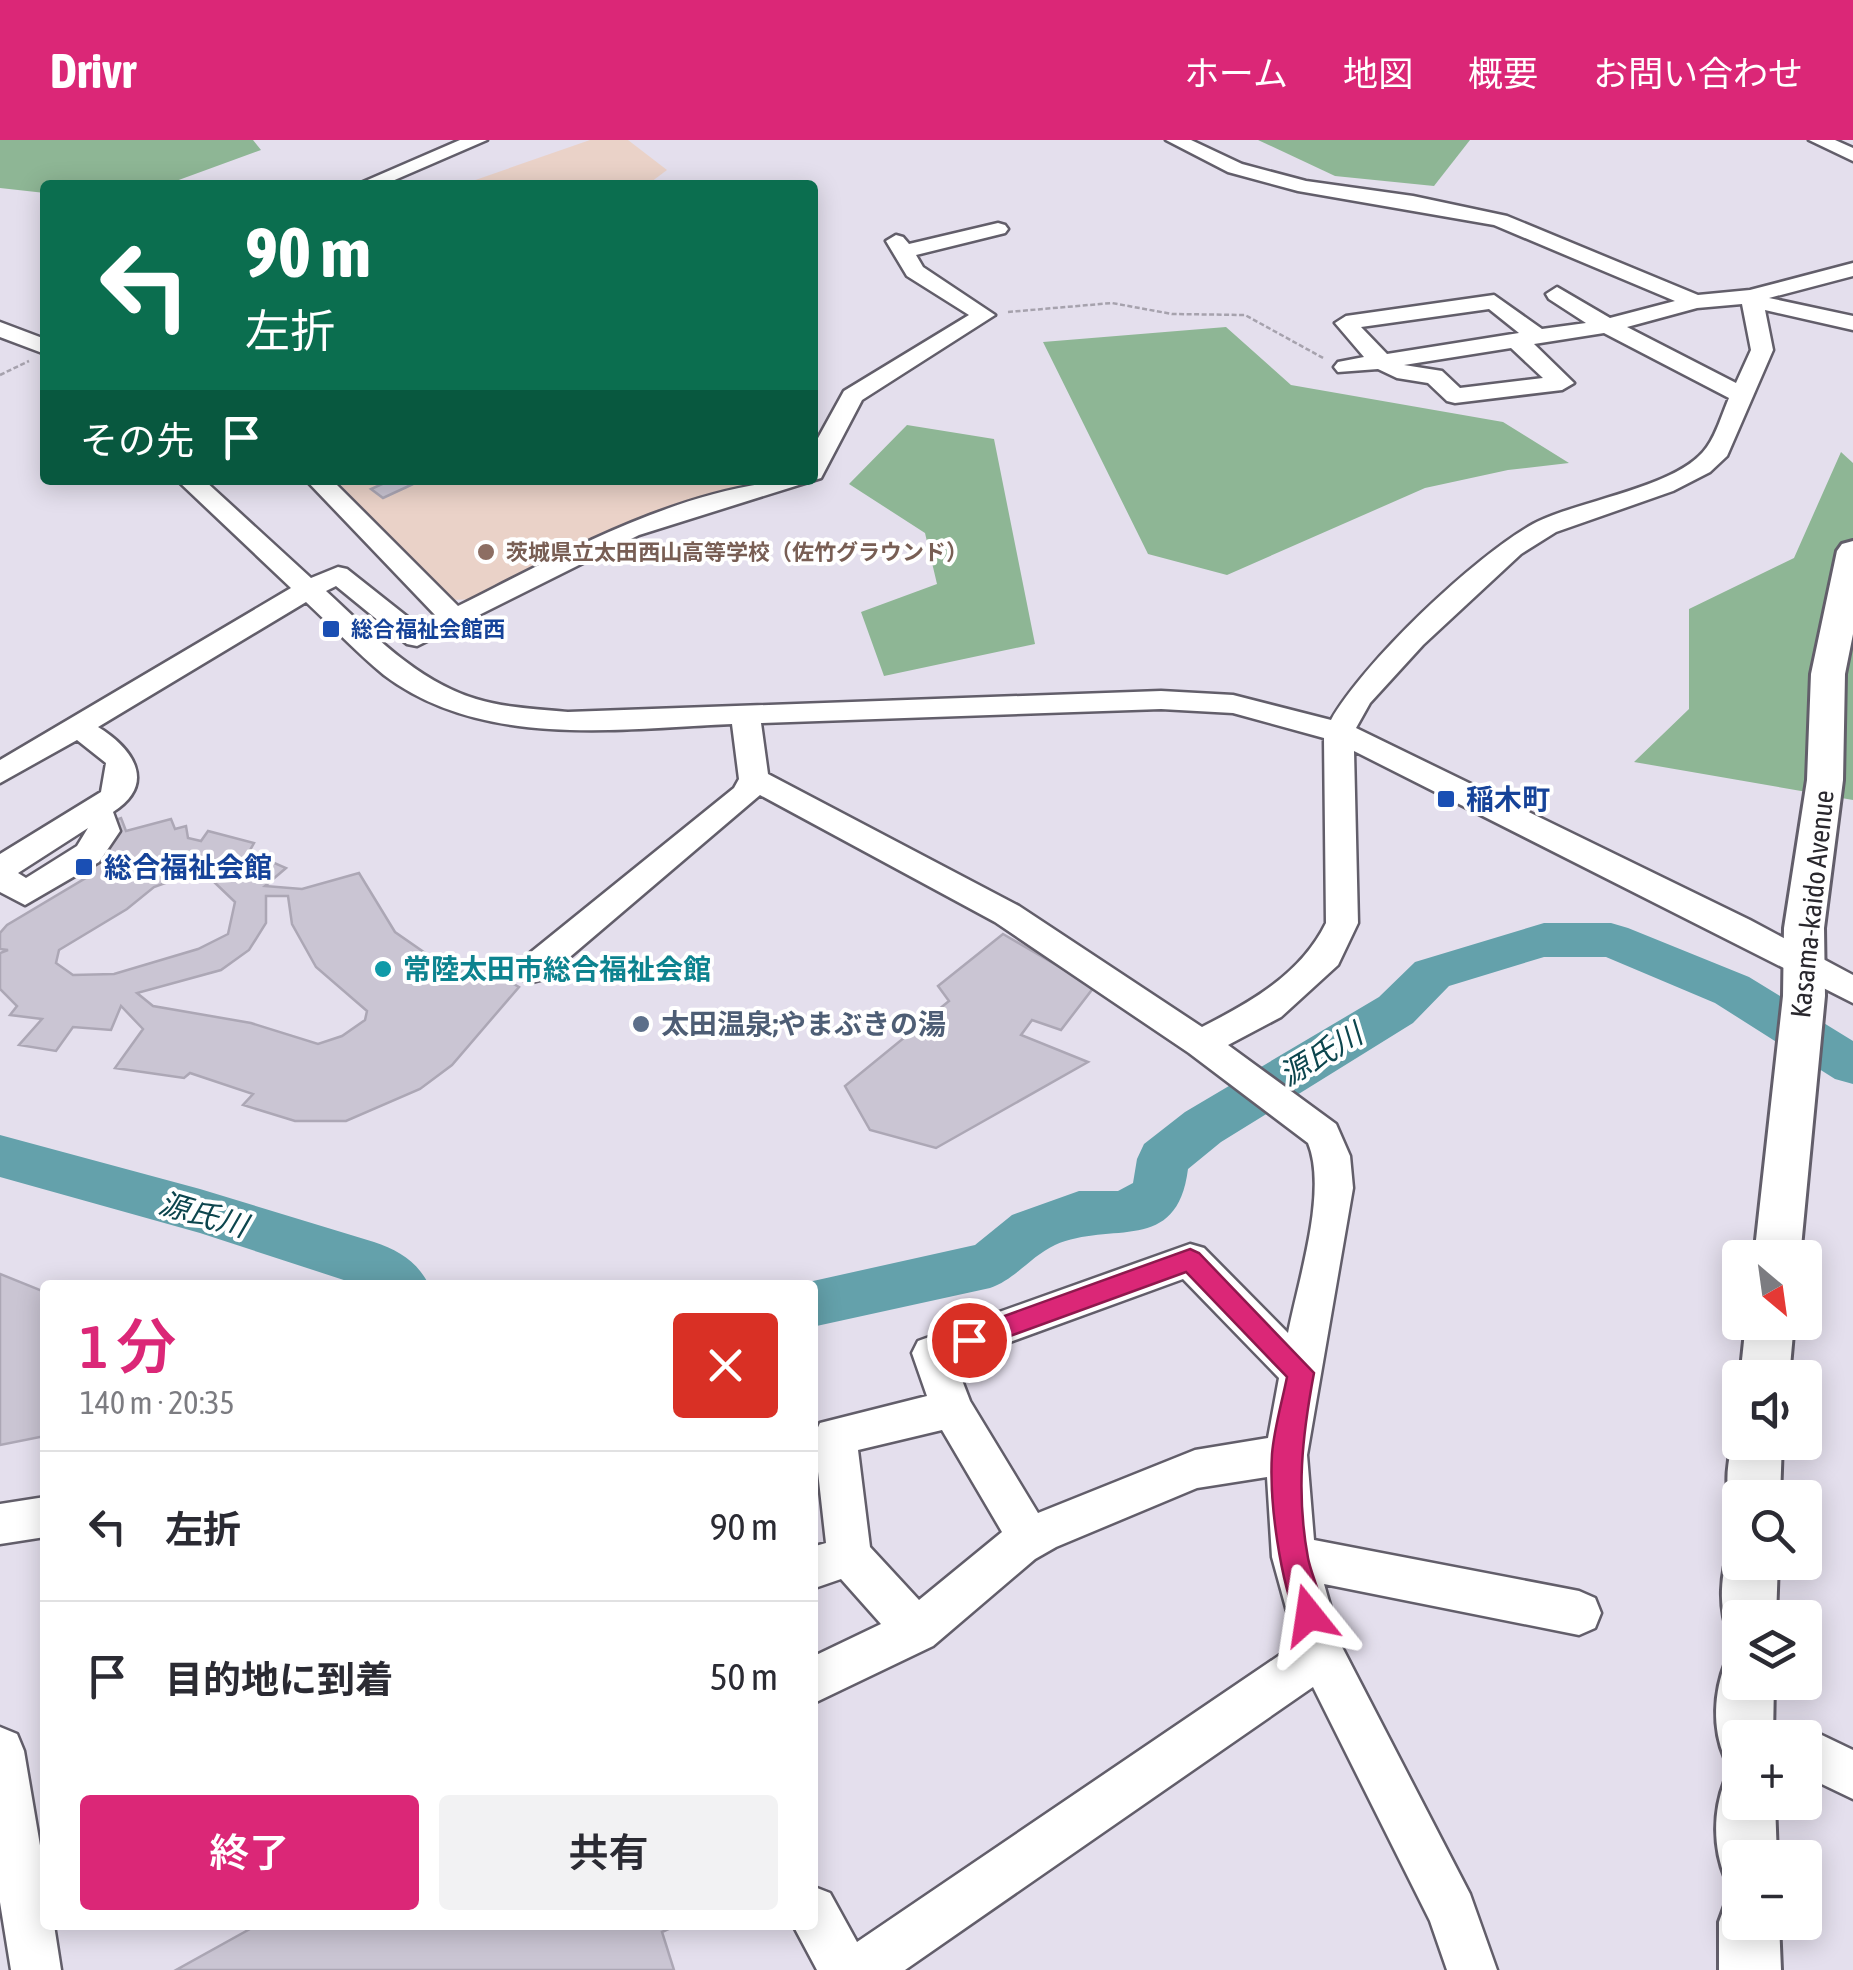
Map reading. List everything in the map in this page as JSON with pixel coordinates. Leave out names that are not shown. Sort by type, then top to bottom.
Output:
[{"type":"main road","name":"Kasama-kaido Avenue","points":[[1778,1240],[1804,980],[1806,912],[1825,780],[1828,674],[1853,551]]},
{"type":"main road","points":[[1749,1940],[1750,1970]]},
{"type":"street","points":[[378,180],[477,140]]},
{"type":"street","points":[[1176,140],[1234,168],[1305,187],[1412,202],[1500,220],[1696,302]]},
{"type":"street","points":[[1819,140],[1853,155]]},
{"type":"street","points":[[818,461],[852,396],[984,315],[915,271],[899,246],[998,229]]},
{"type":"street","points":[[1346,368],[1529,341],[1607,326],[1696,302],[1752,299],[1853,269]]},
{"type":"street","points":[[1557,294],[1607,326],[1743,396]]},
{"type":"street","points":[[1752,299],[1853,322]]},
{"type":"street","points":[[1211,1052],[1269,1008],[1326,956],[1342,923],[1339,732],[1358,698],[1413,639],[1512,548],[1547,527],[1664,486],[1701,467],[1718,450],[1762,350],[1752,299]]},
{"type":"street","points":[[1529,341],[1562,383],[1455,396],[1434,376],[1420,377],[1377,362],[1360,341],[1529,341],[1579,308]]},
{"type":"street","points":[[0,329],[38,354]]},
{"type":"street","points":[[195,485],[396,670],[465,706],[568,721],[1160,700],[1234,704],[1339,732],[1804,980],[1853,990]]},
{"type":"street","points":[[323,485],[454,619]]},
{"type":"street","points":[[0,773],[338,575],[417,638],[630,530],[781,485]]},
{"type":"street","points":[[532,970],[746,794],[754,779],[745,716]]},
{"type":"street","points":[[0,873],[113,798],[124,766],[121,758],[78,727]]},
{"type":"street","points":[[754,779],[1007,914],[1211,1052],[1323,1134],[1332,1156],[1334,1188],[1286,1455],[1294,1557],[1321,1654],[1452,1912],[1466,1967]]},
{"type":"street","points":[[1030,1538],[952,1409],[932,1354],[1190,1260],[1300,1373]]},
{"type":"street","points":[[918,1630],[831,1562],[835,1436],[952,1409]]},
{"type":"street","points":[[818,1678],[918,1630],[1030,1538],[1194,1469],[1286,1455]]},
{"type":"street","points":[[0,1524],[40,1519]]},
{"type":"street","points":[[1294,1557],[1579,1613]]},
{"type":"street","points":[[861,1970],[1321,1654]]},
{"type":"street","points":[[0,1751],[34,1892],[36,1970]]},
{"type":"street","points":[[1822,1760],[1853,1776]]},
{"type":"street","points":[[818,1923],[845,1970]]},
{"type":"path","points":[[984,315],[1112,303],[1172,314],[1245,315],[1346,368]]},
{"type":"path","points":[[0,375],[38,354]]},
{"type":"shaded area","points":[[590,140],[628,140],[667,170],[654,180],[475,180]]},
{"type":"shaded area","name":"茨城県立太田西山高等学校（佐竹グラウンド）","points":[[341,485],[753,485],[614,530],[480,599],[450,600]]},
{"type":"green space","points":[[0,140],[253,140],[261,150],[179,180],[40,180],[40,192],[0,188]]},
{"type":"green space","points":[[1258,140],[1470,140],[1434,186],[1335,176]]},
{"type":"green space","points":[[1226,327],[1291,385],[1503,422],[1569,463],[1508,470],[1425,488],[1227,575],[1148,554],[1043,342]]},
{"type":"green space","points":[[907,425],[994,439],[1035,644],[884,676],[861,612],[937,584],[925,533],[849,484]]},
{"type":"green space","points":[[1841,452],[1853,463],[1853,800],[1634,762],[1689,709],[1689,609],[1794,558]]},
{"type":"building","points":[[380,485],[411,485],[383,498],[371,489]]},
{"type":"building","name":"常陸太田市総合福祉会館","points":[[121,818],[126,831],[171,819],[175,829],[186,826],[188,838],[201,841],[208,831],[254,843],[249,852],[286,868],[265,886],[302,889],[359,873],[395,932],[454,973],[473,961],[519,987],[452,1065],[420,1089],[346,1121],[295,1121],[243,1105],[253,1094],[190,1073],[184,1078],[115,1068],[143,1029],[121,1006],[111,1030],[73,1027],[56,1051],[19,1045],[42,1019],[10,1015],[17,1006],[0,989],[0,953],[8,950],[0,949],[0,933],[94,873],[72,856],[88,830]],"holes":[[[182,877],[212,880],[235,902],[228,934],[198,949],[114,974],[73,975],[56,963],[59,950],[127,909],[154,887]],[[266,896],[288,896],[292,924],[316,967],[367,1011],[365,1020],[342,1036],[318,1044],[251,1023],[153,1006],[137,993],[221,970],[249,950],[266,923]]]},
{"type":"building","points":[[1003,934],[1094,987],[1061,1030],[1032,1020],[1021,1035],[1088,1062],[936,1148],[870,1130],[845,1086],[949,1001],[938,986]]},
{"type":"building","points":[[0,1274],[40,1290],[40,1437],[0,1445]]},
{"type":"building","points":[[248,1930],[666,1930],[662,1932],[674,1970],[176,1970]]},
{"type":"waterway","name":"源氏川","points":[[818,1302],[990,1265],[1031,1231],[1079,1213],[1124,1213],[1158,1196],[1163,1159],[1203,1127],[1396,1010],[1432,974],[1544,940],[1611,940],[1732,990],[1853,1065]]},
{"type":"waterway","name":"源氏川","points":[[0,1156],[200,1211],[374,1265],[394,1280]]},
{"type":"place","name":"茨城県立太田西山高等学校（佐竹グラウンド）","points":[[486,552]]},
{"type":"place","name":"総合福祉会館西","points":[[331,629]]},
{"type":"place","name":"稲木町","points":[[1446,799]]},
{"type":"place","name":"総合福祉会館","points":[[84,867]]},
{"type":"place","name":"常陸太田市総合福祉会館","points":[[383,969]]},
{"type":"place","name":"太田温泉;やまぶきの湯","points":[[641,1024]]},
{"type":"route","points":[[969,1340],[1190,1260],[1300,1373],[1286,1455],[1294,1557],[1309,1615]]}]
